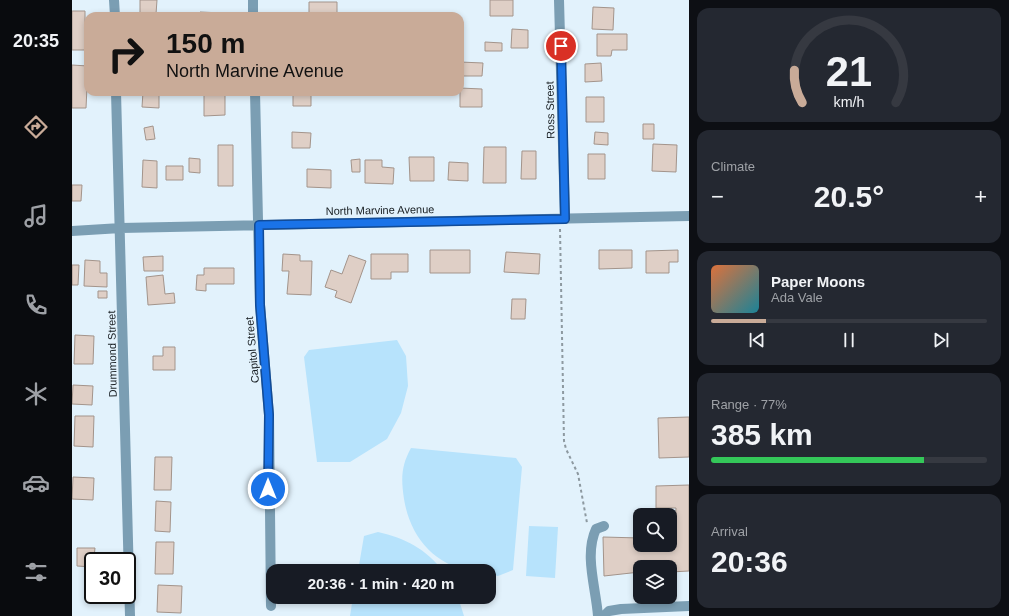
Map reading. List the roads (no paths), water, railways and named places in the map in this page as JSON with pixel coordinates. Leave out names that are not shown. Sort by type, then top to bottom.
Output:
[{"type":"street","points":[[114,0],[115,12]]},
{"type":"street","points":[[253,0],[253,12]]},
{"type":"street","name":"Ross Street","points":[[559,0],[563,219]]},
{"type":"street","name":"Drummond Street","points":[[116,96],[121,228],[130,616]]},
{"type":"street","name":"Capitol Street","points":[[254,96],[259,225],[260,305],[269,415],[271,606]]},
{"type":"street","name":"North Marvine Avenue","points":[[72,231],[121,228],[689,216]]},
{"type":"street","points":[[598,616],[591,566],[591,539],[596,529],[604,526]]},
{"type":"street","points":[[604,616],[609,611],[621,609],[689,606]]}]
